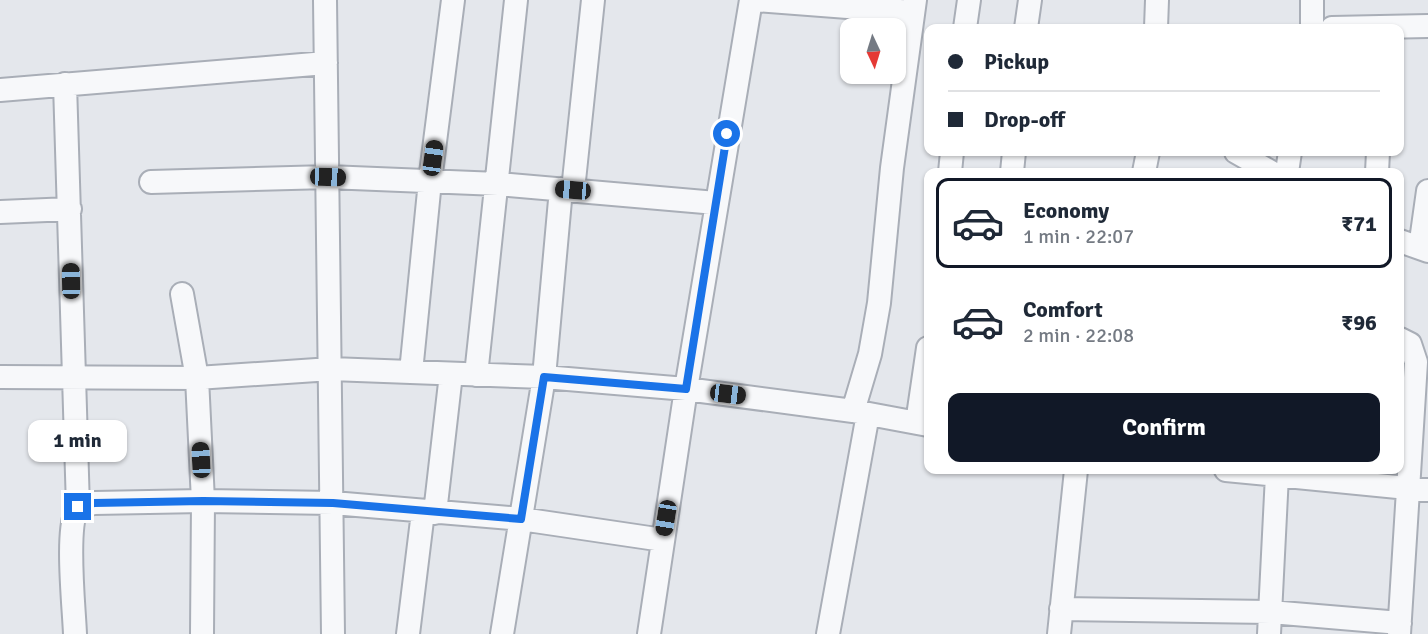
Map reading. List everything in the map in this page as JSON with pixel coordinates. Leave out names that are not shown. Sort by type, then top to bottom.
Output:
[{"type":"street","points":[[325,0],[333,634]]},
{"type":"street","points":[[411,372],[430,181],[453,0]]},
{"type":"street","points":[[476,375],[516,0]]},
{"type":"street","points":[[502,634],[544,377],[593,0]]},
{"type":"street","points":[[649,634],[686,389],[751,0]]},
{"type":"street","points":[[756,0],[914,6],[892,168],[879,303],[860,412],[828,634]]},
{"type":"street","points":[[966,24],[969,0]]},
{"type":"street","points":[[1027,24],[1030,0]]},
{"type":"street","points":[[1156,24],[1157,0]]},
{"type":"street","points":[[1312,0],[1312,24]]},
{"type":"street","points":[[1404,26],[1428,26]]},
{"type":"street","points":[[0,90],[326,63]]},
{"type":"street","points":[[65,84],[78,507],[74,513],[72,535],[75,634]]},
{"type":"street","points":[[1243,156],[1264,168]]},
{"type":"street","points":[[151,182],[328,177],[498,184],[716,203]]},
{"type":"street","points":[[1416,247],[1428,191]]},
{"type":"street","points":[[0,212],[70,209]]},
{"type":"street","points":[[182,294],[197,378],[203,501],[202,634]]},
{"type":"street","points":[[1061,609],[1399,629],[1418,489],[1416,362],[1410,344],[1404,341]]},
{"type":"street","points":[[0,378],[197,378],[331,369],[544,377],[686,389],[860,412],[923,424],[924,409]]},
{"type":"street","points":[[408,634],[451,374]]},
{"type":"street","points":[[1059,634],[1076,474]]},
{"type":"street","points":[[1267,474],[1418,489]]},
{"type":"street","points":[[1270,623],[1277,475]]},
{"type":"street","points":[[78,507],[94,503],[203,501],[333,503],[429,513],[521,519],[663,540]]},
{"type":"route","points":[[78,507],[94,503],[203,501],[333,503],[521,519],[544,377],[686,389],[727,134]]}]
